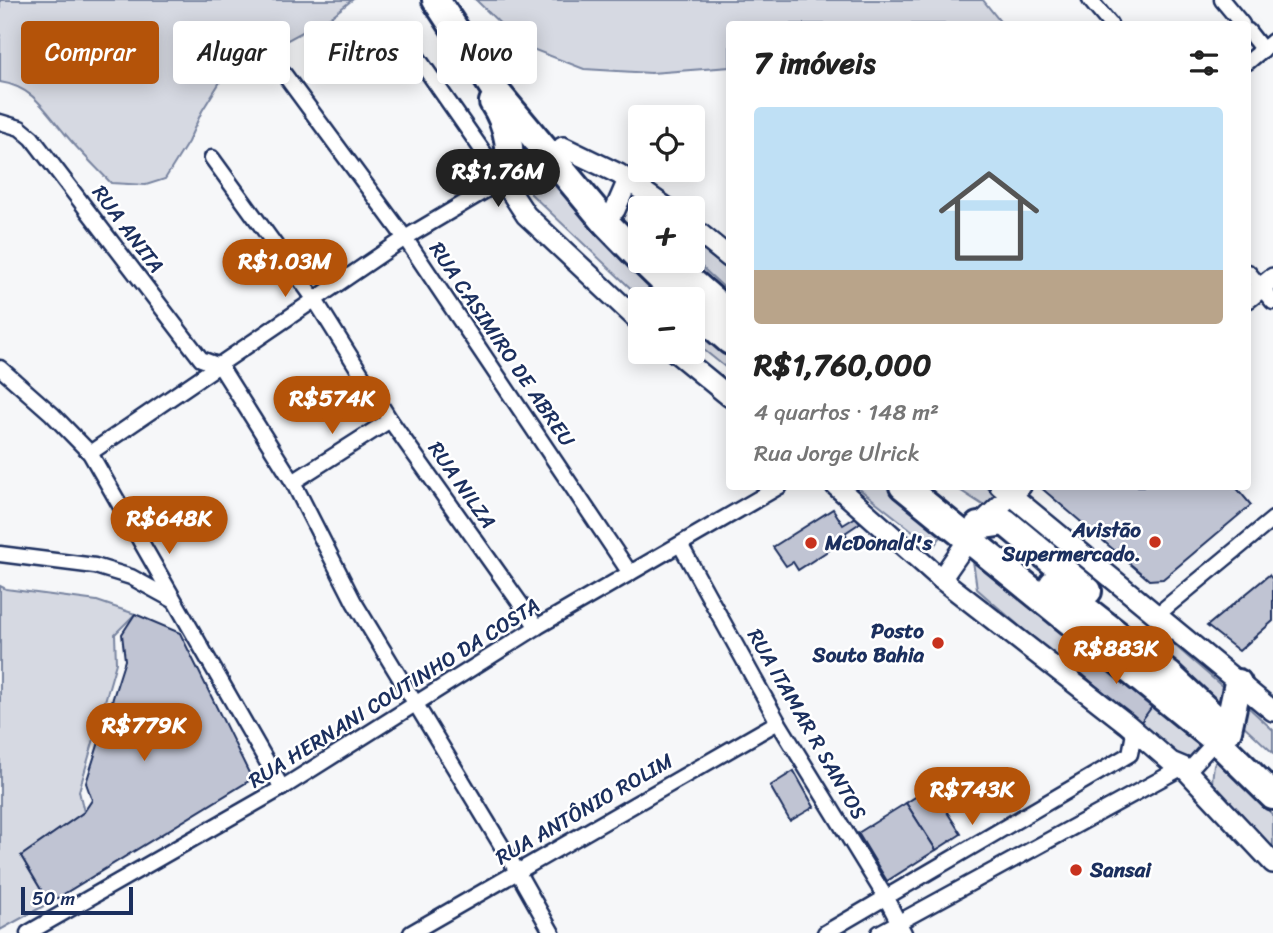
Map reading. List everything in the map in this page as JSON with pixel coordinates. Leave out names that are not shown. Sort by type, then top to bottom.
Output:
[{"type":"highway","points":[[436,0],[450,21]]},
{"type":"highway","points":[[453,0],[515,90],[628,222]]},
{"type":"highway","points":[[480,84],[500,113],[510,162],[503,180]]},
{"type":"highway","points":[[491,84],[606,223],[628,245]]},
{"type":"highway","points":[[656,273],[670,287]]},
{"type":"highway","points":[[682,273],[726,312]]},
{"type":"highway","points":[[705,319],[726,338]]},
{"type":"highway","points":[[909,490],[972,533],[1222,735],[1273,771]]},
{"type":"highway","points":[[934,490],[972,533]]},
{"type":"highway","points":[[972,533],[1005,522],[1113,612],[1142,640],[1273,796]]},
{"type":"highway","points":[[1222,735],[1238,683]]},
{"type":"main road","points":[[564,147],[628,180],[615,210]]},
{"type":"main road","points":[[503,180],[526,215],[628,311]]},
{"type":"main road","points":[[631,182],[650,196]]},
{"type":"main road","points":[[705,238],[726,255]]},
{"type":"main road","points":[[690,364],[726,394]]},
{"type":"main road","points":[[841,490],[941,579],[1127,724],[1134,733],[1171,762],[1183,767],[1273,863]]},
{"type":"main road","points":[[941,579],[972,533],[1009,490]]},
{"type":"main road","points":[[1011,490],[1273,711]]},
{"type":"street","points":[[1090,0],[1108,21]]},
{"type":"street","points":[[1222,0],[1240,21]]},
{"type":"street","points":[[1251,33],[1268,46],[1251,60]]},
{"type":"street","points":[[90,453],[405,238],[503,180],[423,65]]},
{"type":"street","name":"RUA CASIMIRO DE ABREU","points":[[290,82],[405,238],[630,573]]},
{"type":"street","name":"RUA ANITA","points":[[0,122],[20,128],[32,138],[201,359],[219,366]]},
{"type":"street","name":"RUA NILZA","points":[[212,158],[315,300],[390,419],[537,627]]},
{"type":"street","points":[[1251,276],[1264,291]]},
{"type":"street","points":[[219,366],[293,482],[354,602],[552,933]]},
{"type":"street","points":[[0,368],[52,414],[90,453],[282,788]]},
{"type":"street","points":[[293,482],[390,419]]},
{"type":"street","name":"RUA HERNANI COUTINHO DA COSTA","points":[[28,933],[282,788],[537,627],[681,546],[773,490]]},
{"type":"street","points":[[1157,614],[1273,519]]},
{"type":"street","name":"RUA ITAMAR R SANTOS","points":[[681,546],[778,722],[886,898],[901,928]]},
{"type":"street","points":[[0,554],[95,566],[131,577],[174,600]]},
{"type":"street","name":"RUA ANTÔNIO ROLIM","points":[[411,933],[778,722]]},
{"type":"street","points":[[825,933],[1130,754],[1134,733]]},
{"type":"street","points":[[879,933],[901,928],[1183,767],[1189,768],[1222,735]]},
{"type":"shaded area","points":[[0,0],[352,0],[323,21],[304,21],[304,31],[290,39],[290,21],[173,21],[173,84],[219,84],[165,179],[146,185],[111,183],[31,95],[0,82]]},
{"type":"shaded area","points":[[476,0],[983,0],[1000,21],[726,21],[726,67],[651,73],[584,69],[537,51],[537,21],[497,21]]},
{"type":"shaded area","points":[[524,136],[628,250],[628,273],[649,273],[662,287],[629,287],[531,194]]},
{"type":"shaded area","points":[[705,251],[726,269],[726,289],[705,270]]},
{"type":"shaded area","points":[[705,327],[726,346],[726,368],[705,351]]},
{"type":"shaded area","points":[[861,490],[899,490],[947,529],[933,547]]},
{"type":"shaded area","points":[[960,490],[990,490],[997,495],[986,507]]},
{"type":"shaded area","points":[[979,553],[1206,748],[1186,761],[1073,673],[977,589],[973,561]]},
{"type":"shaded area","points":[[0,586],[97,601],[135,614],[115,634],[116,663],[79,791],[84,812],[21,856],[49,903],[0,930]]},
{"type":"shaded area","points":[[1165,637],[1224,688],[1225,708],[1185,677],[1157,646]]},
{"type":"shaded area","points":[[1248,707],[1273,730],[1273,753],[1242,724]]},
{"type":"shaded area","points":[[1218,758],[1273,815],[1273,852],[1212,782],[1214,764]]},
{"type":"building","name":"Avistão Supermercado.","points":[[1044,490],[1238,490],[1251,505],[1163,579],[1149,580]]},
{"type":"building","name":"McDonald's","points":[[833,509],[843,525],[856,517],[860,523],[845,533],[848,538],[798,570],[793,562],[786,566],[773,547]]},
{"type":"building","points":[[1269,575],[1273,580],[1273,621],[1239,651],[1207,626]]},
{"type":"building","points":[[135,614],[180,633],[252,779],[49,903],[21,856],[84,812],[92,800],[86,783],[125,660],[122,634]]},
{"type":"building","points":[[1093,649],[1156,701],[1140,723],[1076,669]]},
{"type":"building","points":[[794,771],[814,807],[790,821],[770,786]]},
{"type":"building","points":[[931,787],[961,834],[936,850],[906,803]]},
{"type":"building","points":[[906,803],[936,850],[887,881],[858,833]]},
{"type":"place","name":"Avistão Supermercado.","points":[[1155,542]]},
{"type":"place","name":"McDonald's","points":[[811,543]]},
{"type":"place","name":"Posto Souto Bahia","points":[[938,643]]},
{"type":"place","name":"Sansai","points":[[1076,870]]}]
